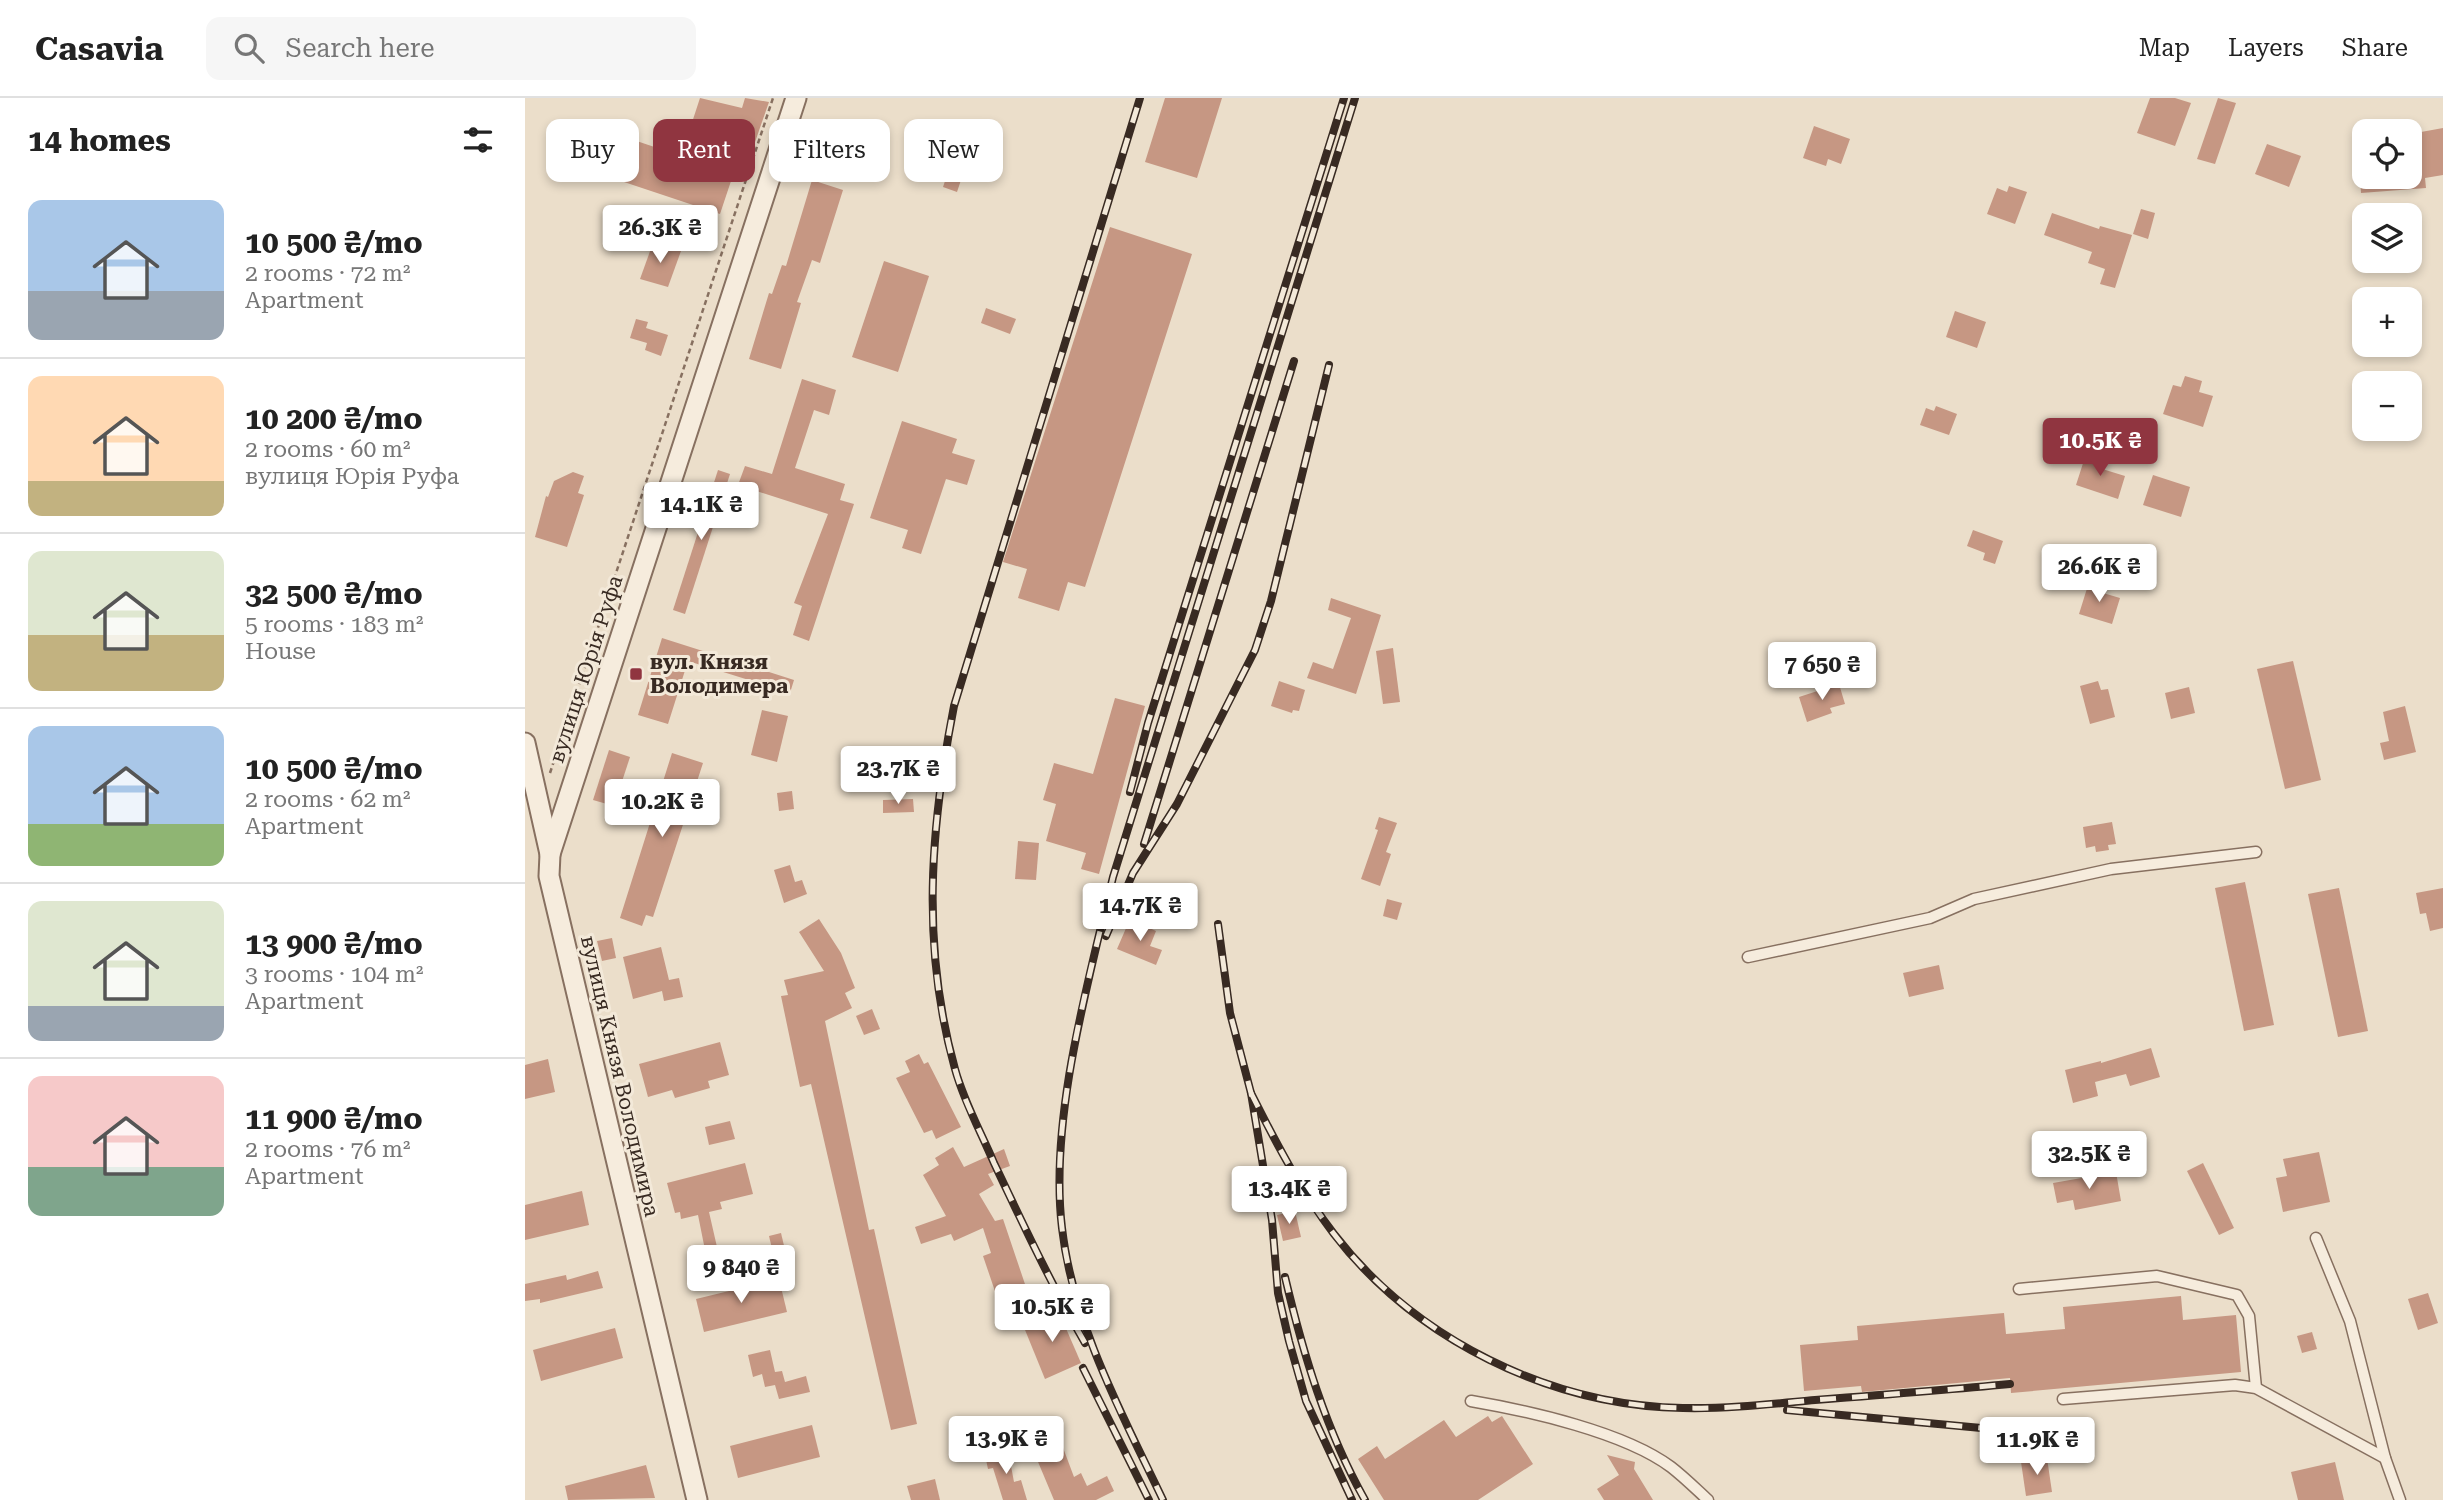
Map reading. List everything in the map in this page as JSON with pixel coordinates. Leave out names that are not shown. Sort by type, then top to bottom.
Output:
[{"type":"street","name":"вулиця Юрія Руфа","points":[[550,854],[796,98]]},
{"type":"street","name":"вулиця Князя Володимира","points":[[525,743],[550,854],[549,876],[697,1500]]},
{"type":"lane","points":[[1748,957],[1930,918],[1974,899],[2112,869],[2256,852]]},
{"type":"lane","points":[[2316,1238],[2350,1321],[2385,1458],[2400,1500]]},
{"type":"lane","points":[[2019,1289],[2157,1276],[2238,1295],[2249,1316],[2256,1388]]},
{"type":"lane","points":[[2063,1399],[2235,1385],[2256,1388],[2385,1458]]},
{"type":"lane","points":[[1471,1401],[1535,1412],[1644,1451],[1671,1467],[1708,1500]]},
{"type":"path","points":[[549,775],[773,98]]},
{"type":"building","points":[[700,98],[742,108],[745,98],[769,102],[755,142],[755,119],[693,119]]},
{"type":"building","points":[[1165,98],[1222,98],[1197,178],[1145,162]]},
{"type":"building","points":[[2150,98],[2175,98],[2191,103],[2175,146],[2137,133]]},
{"type":"building","points":[[2218,98],[2236,103],[2215,164],[2197,159]]},
{"type":"building","points":[[1814,126],[1850,139],[1841,164],[1828,159],[1826,166],[1803,158]]},
{"type":"building","points":[[2443,128],[2443,175],[2425,178],[2426,188],[2422,188],[2422,132]]},
{"type":"building","points":[[639,142],[653,147],[653,182],[731,182],[720,214],[624,182],[639,182]]},
{"type":"building","points":[[2267,144],[2301,156],[2289,187],[2255,174]]},
{"type":"building","points":[[811,182],[843,190],[820,263],[812,260],[797,302],[801,303],[781,369],[749,359],[769,293],[772,294],[782,265],[786,266]]},
{"type":"building","points":[[945,182],[960,182],[957,192],[943,187]]},
{"type":"building","points":[[2009,186],[2027,192],[2015,224],[1987,214],[1997,188],[2007,192]]},
{"type":"building","points":[[2361,189],[2413,189],[2361,193]]},
{"type":"building","points":[[2141,209],[2155,213],[2148,239],[2133,234]]},
{"type":"building","points":[[2052,213],[2099,229],[2100,226],[2132,235],[2115,288],[2100,284],[2105,269],[2088,263],[2092,252],[2044,235]]},
{"type":"building","points":[[1110,227],[1192,254],[1085,587],[1068,582],[1059,611],[1018,598],[1027,569],[1003,562]]},
{"type":"building","points":[[653,243],[681,251],[668,287],[640,279]]},
{"type":"building","points":[[884,261],[929,276],[898,372],[852,357]]},
{"type":"building","points":[[986,308],[1016,319],[1010,334],[981,323]]},
{"type":"building","points":[[1955,311],[1986,322],[1977,348],[1946,337]]},
{"type":"building","points":[[636,319],[648,322],[646,328],[668,335],[661,356],[645,350],[647,343],[630,338]]},
{"type":"building","points":[[2185,376],[2202,381],[2199,392],[2213,396],[2203,427],[2163,414],[2173,385],[2181,387]]},
{"type":"building","points":[[802,379],[836,390],[829,415],[814,410],[795,468],[845,484],[840,500],[854,504],[809,641],[793,635],[802,606],[794,603],[828,514],[738,485],[745,466],[772,474]]},
{"type":"building","points":[[1936,406],[1957,414],[1949,435],[1920,425],[1926,408],[1934,411]]},
{"type":"building","points":[[902,421],[957,439],[952,453],[975,460],[967,485],[946,479],[921,554],[902,548],[908,530],[870,518]]},
{"type":"building","points":[[2086,454],[2101,459],[2099,468],[2125,476],[2118,499],[2076,485]]},
{"type":"building","points":[[718,470],[730,474],[685,614],[673,610]]},
{"type":"building","points":[[573,472],[584,476],[578,493],[584,495],[567,547],[535,537],[546,496],[548,497],[554,481]]},
{"type":"building","points":[[2153,475],[2190,487],[2181,517],[2143,505]]},
{"type":"building","points":[[1973,530],[2003,541],[1995,564],[1983,560],[1985,553],[1967,546]]},
{"type":"building","points":[[2089,582],[2105,587],[2103,593],[2120,598],[2112,624],[2079,614]]},
{"type":"building","points":[[1331,598],[1381,615],[1356,694],[1307,678],[1313,662],[1333,669],[1351,618],[1328,610]]},
{"type":"building","points":[[662,638],[794,680],[790,693],[688,661],[668,724],[638,715]]},
{"type":"building","points":[[1393,648],[1400,702],[1383,704],[1376,651]]},
{"type":"building","points":[[2293,661],[2321,780],[2285,789],[2257,669]]},
{"type":"building","points":[[1279,681],[1305,690],[1299,711],[1293,710],[1292,713],[1271,706]]},
{"type":"building","points":[[2098,681],[2101,690],[2108,689],[2115,717],[2090,724],[2080,686]]},
{"type":"building","points":[[1839,684],[1845,704],[1830,708],[1832,713],[1807,722],[1799,697]]},
{"type":"building","points":[[2189,687],[2195,713],[2171,719],[2165,693]]},
{"type":"building","points":[[1115,698],[1145,706],[1099,874],[1081,869],[1086,853],[1046,841],[1056,804],[1043,800],[1054,763],[1093,774]]},
{"type":"building","points":[[2405,706],[2416,752],[2384,760],[2380,743],[2389,741],[2383,712]]},
{"type":"building","points":[[762,710],[788,716],[777,762],[751,755]]},
{"type":"building","points":[[609,750],[630,757],[614,806],[593,800]]},
{"type":"building","points":[[672,753],[703,763],[653,917],[646,915],[642,926],[620,918]]},
{"type":"building","points":[[792,791],[794,809],[779,811],[777,793]]},
{"type":"building","points":[[913,799],[914,812],[883,813],[883,800]]},
{"type":"building","points":[[1379,817],[1397,823],[1386,852],[1391,854],[1380,886],[1361,879],[1378,830],[1375,829]]},
{"type":"building","points":[[2112,822],[2116,844],[2108,845],[2109,850],[2096,852],[2095,846],[2086,848],[2083,827]]},
{"type":"building","points":[[1018,841],[1039,843],[1036,880],[1015,879]]},
{"type":"building","points":[[790,865],[795,882],[802,880],[807,894],[784,903],[774,870]]},
{"type":"building","points":[[2245,882],[2274,1025],[2244,1031],[2215,888]]},
{"type":"building","points":[[2339,888],[2368,1031],[2338,1037],[2308,894]]},
{"type":"building","points":[[2443,888],[2443,928],[2430,931],[2426,913],[2420,914],[2416,893]]},
{"type":"building","points":[[1387,899],[1402,903],[1397,920],[1383,916]]},
{"type":"building","points":[[819,919],[841,953],[855,988],[845,993],[852,1008],[825,1021],[869,1230],[874,1229],[917,1424],[891,1430],[811,1084],[800,1087],[781,996],[788,995],[784,980],[824,971],[799,932]]},
{"type":"building","points":[[1130,919],[1156,931],[1150,946],[1162,950],[1156,965],[1117,949]]},
{"type":"building","points":[[612,938],[616,958],[602,961],[597,941]]},
{"type":"building","points":[[661,947],[669,980],[679,978],[683,997],[664,1001],[662,991],[633,999],[623,957]]},
{"type":"building","points":[[1939,965],[1944,989],[1909,997],[1903,973]]},
{"type":"building","points":[[872,1009],[880,1029],[864,1035],[856,1016]]},
{"type":"building","points":[[720,1042],[729,1075],[708,1081],[710,1088],[675,1098],[672,1090],[648,1097],[639,1064]]},
{"type":"building","points":[[2151,1048],[2160,1077],[2130,1086],[2126,1074],[2095,1082],[2098,1096],[2073,1103],[2065,1070],[2101,1063]]},
{"type":"building","points":[[919,1054],[924,1064],[928,1062],[961,1127],[936,1139],[932,1130],[924,1133],[896,1078],[910,1072],[905,1061]]},
{"type":"building","points":[[548,1059],[555,1092],[525,1099],[525,1065]]},
{"type":"building","points":[[730,1121],[735,1139],[709,1145],[705,1127]]},
{"type":"building","points":[[953,1147],[964,1167],[1004,1149],[1010,1166],[988,1174],[994,1185],[979,1194],[995,1221],[1003,1219],[1028,1293],[999,1303],[983,1256],[991,1253],[983,1228],[954,1241],[951,1234],[921,1244],[915,1227],[946,1216],[923,1175],[939,1165],[935,1158]]},
{"type":"building","points":[[2319,1152],[2330,1202],[2283,1212],[2276,1178],[2287,1176],[2283,1159]]},
{"type":"building","points":[[745,1163],[753,1194],[720,1202],[722,1209],[709,1212],[717,1247],[705,1250],[698,1215],[681,1219],[680,1212],[675,1213],[667,1183]]},
{"type":"building","points":[[2203,1163],[2234,1228],[2219,1235],[2187,1171]]},
{"type":"building","points":[[2116,1172],[2121,1201],[2075,1210],[2073,1200],[2057,1203],[2053,1183]]},
{"type":"building","points":[[582,1191],[589,1225],[525,1240],[525,1205]]},
{"type":"building","points":[[1295,1211],[1301,1237],[1283,1241],[1277,1215]]},
{"type":"building","points":[[781,1233],[786,1254],[774,1257],[769,1236]]},
{"type":"building","points":[[598,1271],[603,1288],[540,1303],[540,1299],[525,1301],[525,1284],[566,1275],[567,1280]]},
{"type":"building","points":[[779,1279],[787,1312],[704,1332],[696,1299]]},
{"type":"building","points":[[2428,1293],[2438,1323],[2418,1330],[2408,1299]]},
{"type":"building","points":[[2181,1296],[2183,1320],[2236,1315],[2241,1372],[2011,1393],[2010,1378],[1862,1392],[1861,1386],[1804,1391],[1800,1345],[1858,1340],[1857,1326],[2004,1313],[2006,1334],[2065,1329],[2063,1307]]},
{"type":"building","points":[[1058,1310],[1081,1363],[1045,1379],[1023,1325]]},
{"type":"building","points":[[615,1328],[623,1358],[541,1381],[533,1350]]},
{"type":"building","points":[[2312,1332],[2317,1349],[2302,1353],[2297,1336]]},
{"type":"building","points":[[770,1350],[775,1372],[782,1371],[785,1382],[806,1376],[810,1392],[779,1399],[775,1385],[765,1387],[762,1374],[753,1377],[748,1355]]},
{"type":"building","points":[[1488,1416],[1492,1422],[1502,1416],[1533,1464],[1478,1500],[1384,1500],[1358,1459],[1377,1446],[1385,1459],[1444,1420],[1456,1437]]},
{"type":"building","points":[[812,1425],[820,1457],[738,1478],[730,1446]]},
{"type":"building","points":[[1051,1430],[1054,1439],[1059,1437],[1074,1477],[1081,1473],[1087,1486],[1107,1476],[1114,1491],[1096,1500],[1054,1500],[1028,1438]]},
{"type":"building","points":[[1008,1450],[1014,1482],[1021,1480],[1027,1500],[1003,1500],[993,1468],[988,1469],[985,1455]]},
{"type":"building","points":[[1607,1455],[1635,1462],[1634,1469],[1653,1500],[1604,1500],[1597,1489],[1619,1475]]},
{"type":"building","points":[[2047,1458],[2052,1492],[2026,1496],[2021,1462]]},
{"type":"building","points":[[2335,1462],[2344,1500],[2298,1500],[2291,1472]]},
{"type":"building","points":[[646,1465],[655,1498],[568,1500],[565,1486]]},
{"type":"building","points":[[935,1479],[940,1500],[911,1500],[907,1486]]},
{"type":"railway","points":[[1085,1343],[994,1163],[959,1081],[944,1023],[937,978],[933,888],[939,797],[954,706],[1140,98]]},
{"type":"railway","points":[[1130,792],[1148,723],[1344,98]]},
{"type":"railway","points":[[1163,1500],[1101,1368],[1088,1334],[1068,1264],[1059,1186],[1066,1097],[1082,1006],[1113,877],[1355,98]]},
{"type":"railway","points":[[1144,844],[1294,361]]},
{"type":"railway","points":[[1106,936],[1133,873],[1177,804],[1255,650],[1271,601],[1329,365]]},
{"type":"railway","points":[[1218,924],[1230,1013],[1251,1093],[1272,1220],[1278,1293],[1289,1341],[1306,1401],[1352,1500]]},
{"type":"railway","points":[[1251,1093],[1310,1201],[1367,1272],[1404,1305],[1445,1335],[1489,1360],[1535,1380],[1584,1395],[1633,1404],[1683,1408],[1749,1406],[2010,1384]]},
{"type":"railway","points":[[1285,1277],[1327,1419],[1365,1500]]},
{"type":"railway","points":[[1083,1368],[1149,1500]]},
{"type":"railway","points":[[1787,1410],[2003,1430]]},
{"type":"place","name":"вул. Князя Володимера","points":[[636,674]]}]
